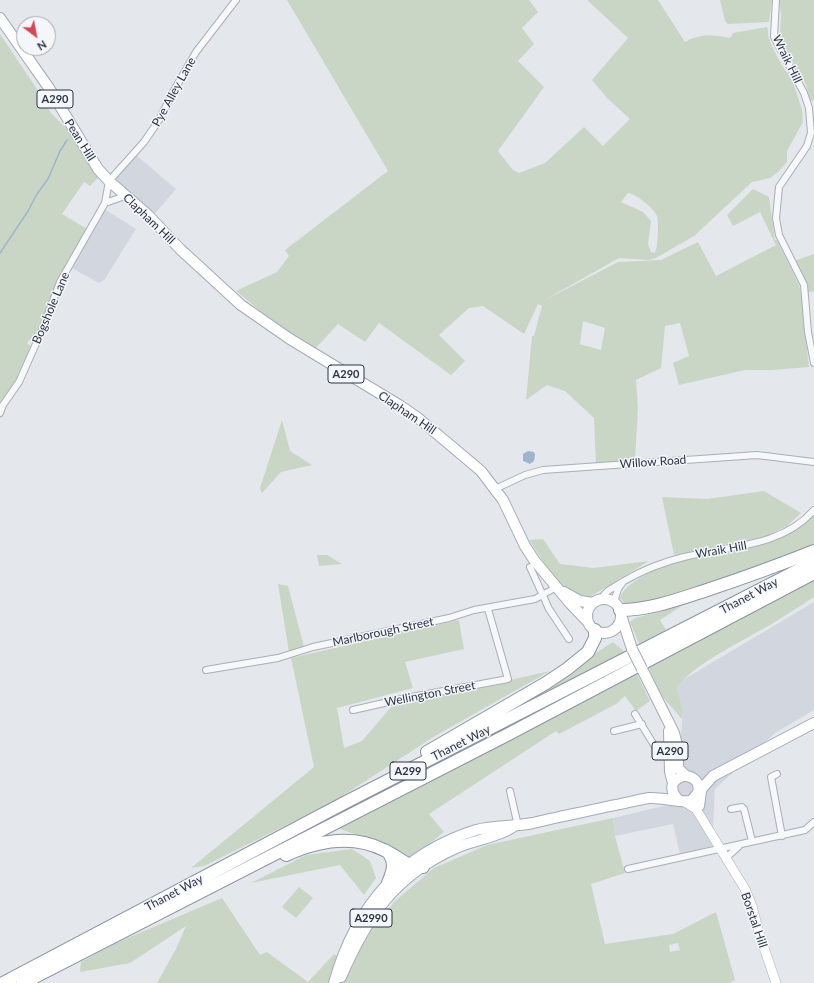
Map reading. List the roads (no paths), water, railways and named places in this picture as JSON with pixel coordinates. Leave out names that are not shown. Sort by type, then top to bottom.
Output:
[{"type":"highway","points":[[618,609],[646,608],[688,596],[770,569],[814,551]]},
{"type":"highway","name":"Thanet Way","points":[[3,983],[346,802],[814,562]]},
{"type":"highway","name":"Thanet Way","points":[[23,983],[504,736],[814,573]]},
{"type":"highway","points":[[346,802],[561,673],[588,652],[595,638],[592,626]]},
{"type":"highway","points":[[192,895],[225,884],[310,845],[350,841],[375,846],[409,865],[423,866]]},
{"type":"highway","points":[[388,852],[393,859],[394,867],[388,882]]},
{"type":"main road","name":"Pean Hill","points":[[0,18],[49,88],[91,157],[109,181]]},
{"type":"main road","name":"Clapham Hill","points":[[109,181],[148,215],[180,249],[241,305],[290,340],[399,405],[418,418],[481,471],[503,500],[525,546],[569,602],[592,626]]},
{"type":"main road","name":"Clapham Hill","points":[[556,586],[573,598],[597,601]]},
{"type":"main road","name":"A290","points":[[597,601],[618,609],[632,649],[677,742],[678,768],[689,776]]},
{"type":"main road","points":[[592,626],[588,612],[597,601]]},
{"type":"main road","points":[[611,632],[619,625],[618,609]]},
{"type":"main road","name":"A290","points":[[592,626],[606,633],[611,632],[621,636],[632,649]]},
{"type":"main road","name":"A290","points":[[667,719],[670,772],[673,784]]},
{"type":"main road","name":"A2990","points":[[648,798],[691,801],[706,782],[718,773],[814,723]]},
{"type":"main road","name":"A2990","points":[[338,983],[358,939],[376,911],[394,890],[423,866],[457,848],[516,827],[648,798],[673,784],[678,778],[689,776],[701,778],[718,773]]},
{"type":"main road","points":[[689,776],[698,786],[697,794]]},
{"type":"main road","points":[[699,806],[700,795],[706,782]]},
{"type":"main road","points":[[673,784],[673,792],[682,801]]},
{"type":"main road","name":"Borstal Hill","points":[[697,794],[702,818]]},
{"type":"main road","name":"Borstal Hill","points":[[682,801],[696,809],[722,849],[745,889],[752,906],[759,933],[776,983]]},
{"type":"main road","name":"A2990","points":[[334,983],[341,957],[353,930],[366,909],[388,882],[409,865],[438,846],[475,831],[503,826],[516,827]]},
{"type":"street","name":"Pye Alley Lane","points":[[109,181],[144,142],[159,120],[196,52],[236,0]]},
{"type":"street","name":"Wraik Hill","points":[[776,0],[774,37],[804,93],[809,108],[811,133],[807,146],[779,187],[776,218],[779,236],[804,285],[808,332],[814,363]]},
{"type":"street","name":"Bogshole Lane","points":[[0,413],[3,405],[19,382],[43,328],[60,282],[105,203],[109,181]]},
{"type":"street","points":[[105,203],[125,196]]},
{"type":"street","name":"Willow Road","points":[[495,489],[525,475],[543,470],[757,455],[814,462]]},
{"type":"street","name":"Wraik Hill","points":[[597,601],[609,589],[655,566],[678,558],[768,539],[800,523],[814,510]]},
{"type":"street","points":[[530,567],[543,596],[569,635]]},
{"type":"street","points":[[618,609],[618,589],[623,582]]},
{"type":"street","name":"Marlborough Street","points":[[206,670],[278,658],[313,647],[449,618],[474,610],[488,609],[535,600],[553,590],[556,586]]},
{"type":"street","name":"Wellington Street","points":[[353,710],[406,698],[508,679],[488,609]]},
{"type":"street","points":[[635,714],[658,750],[670,752]]},
{"type":"street","points":[[614,732],[642,724]]},
{"type":"street","points":[[777,774],[771,777],[782,836]]},
{"type":"street","points":[[510,791],[516,827]]},
{"type":"street","points":[[731,809],[742,807],[744,809],[752,842]]},
{"type":"street","points":[[628,869],[782,836],[808,829],[814,822]]},
{"type":"street","points":[[726,858],[740,845]]},
{"type":"water","points":[[528,451],[534,452],[535,455],[534,461],[530,464],[523,461],[523,454]]},
{"type":"waterway","points":[[0,253],[48,179],[60,151],[67,140]]}]
